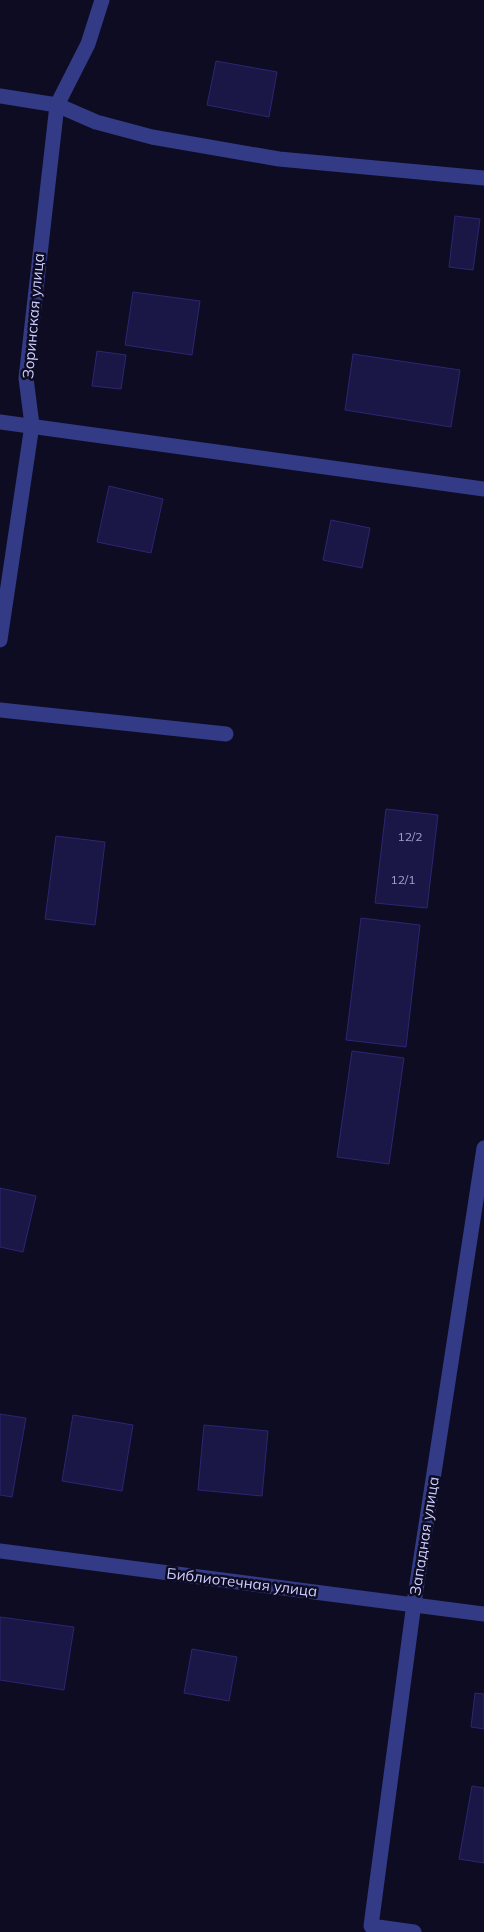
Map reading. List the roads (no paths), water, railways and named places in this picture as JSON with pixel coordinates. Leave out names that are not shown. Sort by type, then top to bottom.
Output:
[{"type":"street","name":"Зоринская улица","points":[[0,640],[32,424],[26,378],[57,104],[88,44],[102,0]]},
{"type":"street","points":[[0,96],[57,104],[96,122],[152,137],[279,159],[484,178]]},
{"type":"street","points":[[0,422],[32,424],[484,490]]},
{"type":"street","points":[[0,710],[226,734]]},
{"type":"street","name":"Западная улица","points":[[414,1932],[371,1926],[414,1603],[484,1148]]},
{"type":"street","name":"Библиотечная улица","points":[[0,1551],[414,1603],[484,1614]]}]
